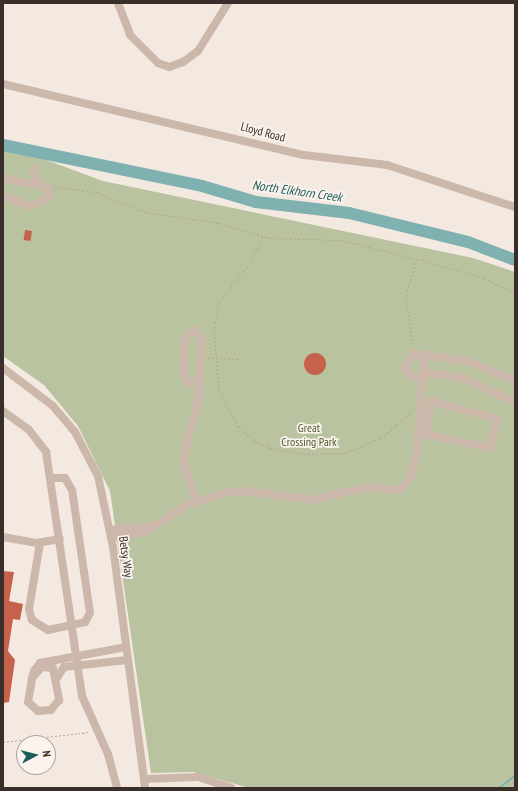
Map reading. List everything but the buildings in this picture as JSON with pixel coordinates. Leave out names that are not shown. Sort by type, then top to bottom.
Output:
[{"type":"street","points":[[118,3],[130,34],[158,63],[169,67],[183,62],[198,50],[228,3]]},
{"type":"street","name":"Lloyd Road","points":[[3,84],[304,155],[387,165],[515,206]]},
{"type":"street","points":[[33,169],[39,186]]},
{"type":"street","points":[[3,178],[46,187],[48,199],[30,206],[3,196]]},
{"type":"street","points":[[196,501],[187,481],[184,458],[200,382],[201,334],[190,332],[184,338],[183,375],[188,382],[200,382]]},
{"type":"street","points":[[515,381],[468,361],[424,354],[413,354],[405,366],[410,376],[423,375],[463,378],[515,402]]},
{"type":"street","points":[[424,354],[424,432]]},
{"type":"street","name":"Betsy Way","points":[[3,368],[54,406],[75,432],[98,476],[112,538],[145,788]]},
{"type":"street","points":[[112,538],[134,530],[153,526],[196,501],[248,491],[310,500],[369,487],[400,490],[411,477],[424,432],[431,400],[498,419],[490,448],[424,432]]},
{"type":"street","points":[[3,411],[40,441],[52,478],[82,696],[108,754],[117,788]]},
{"type":"street","points":[[40,543],[31,617],[43,629],[72,625],[88,620],[89,609],[71,486],[65,478],[52,478]]},
{"type":"street","points":[[110,530],[134,530]]},
{"type":"street","points":[[3,537],[40,543],[60,539]]},
{"type":"street","points":[[32,678],[44,666],[53,668],[57,678],[58,704],[51,710],[38,711],[28,702],[32,678],[40,663],[126,647]]},
{"type":"street","points":[[57,678],[63,667],[78,667],[128,660]]},
{"type":"street","points":[[144,779],[183,776],[230,788]]},
{"type":"path","points":[[53,187],[96,192],[145,212],[219,223],[263,236],[341,240],[484,278],[515,293]]},
{"type":"path","points":[[263,236],[255,256],[219,302],[214,329],[214,359],[219,390],[230,414],[255,441],[270,448],[304,454],[355,450],[381,438],[411,412]]},
{"type":"path","points":[[413,352],[406,295],[417,259]]},
{"type":"path","points":[[201,358],[238,359]]},
{"type":"path","points":[[3,742],[86,730],[91,734]]},
{"type":"path","points":[[506,788],[515,782]]},
{"type":"green space","name":"Great Crossing Park","points":[[3,144],[103,181],[473,258],[515,272],[515,788],[249,788],[193,772],[151,773],[110,491],[78,426],[44,385],[3,356]]},
{"type":"waterway","name":"North Elkhorn Creek","points":[[3,145],[202,186],[256,202],[349,213],[468,242],[515,260]]},
{"type":"waterway","points":[[499,788],[515,776]]}]
